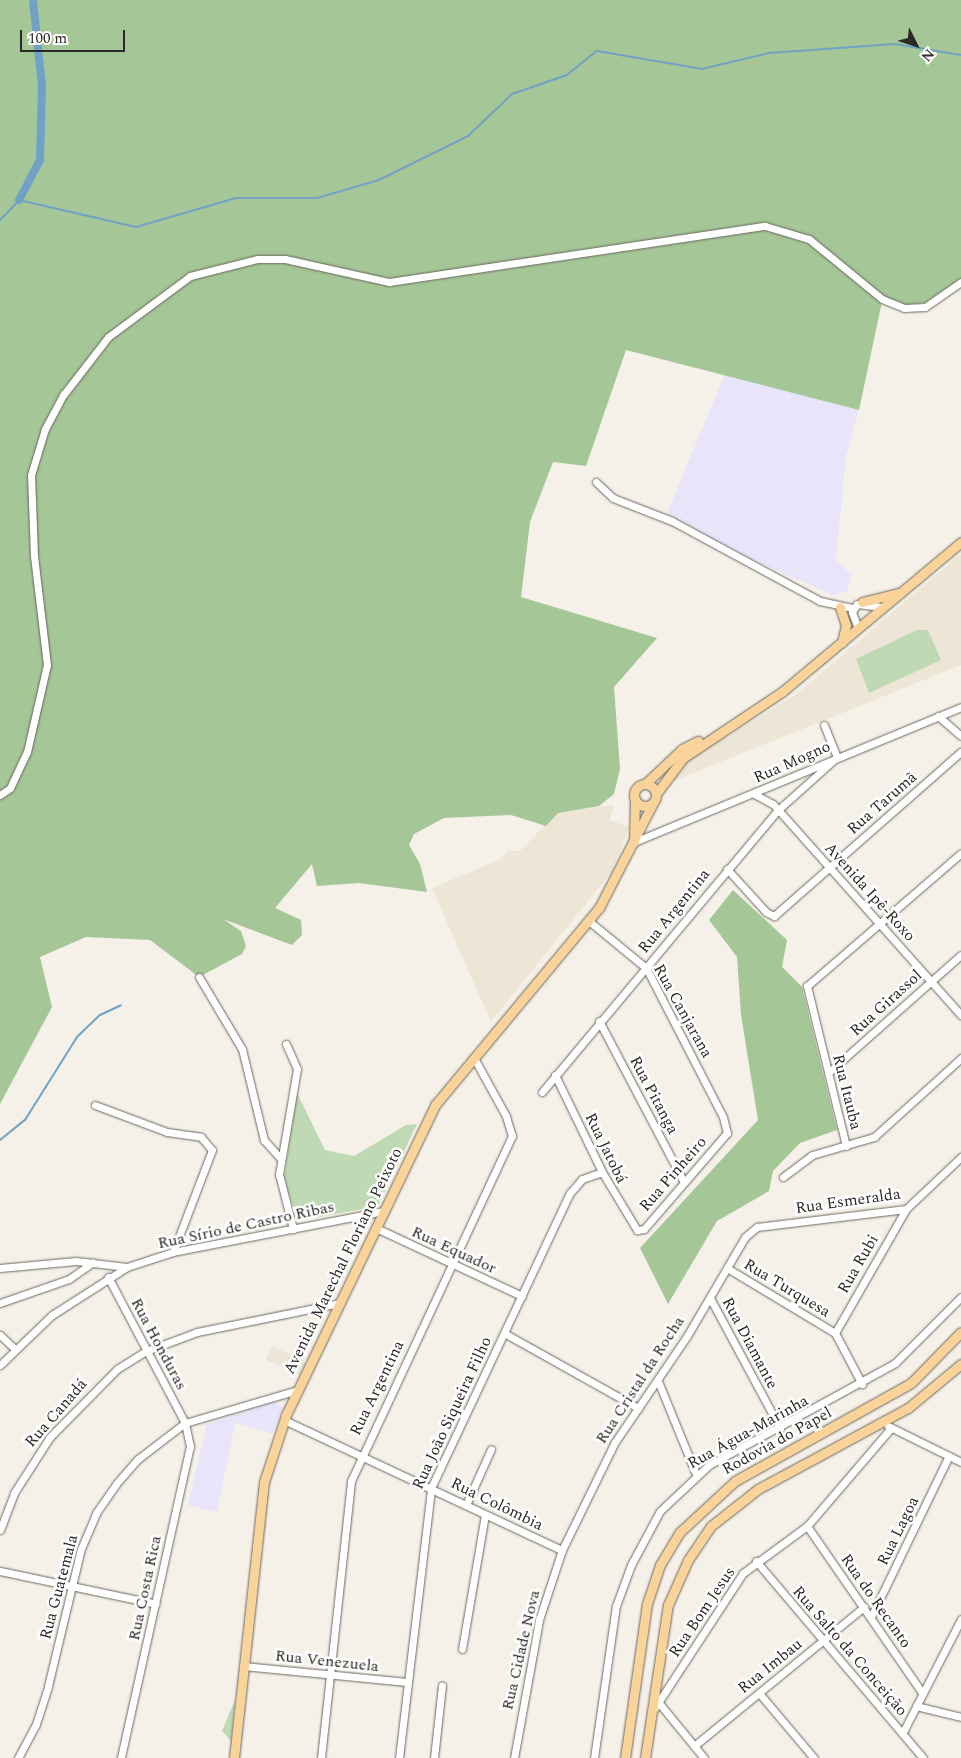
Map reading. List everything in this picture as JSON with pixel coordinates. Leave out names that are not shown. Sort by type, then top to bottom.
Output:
[{"type":"main road","name":"Avenida Marechal Floriano Peixoto","points":[[634,842],[637,788],[645,784],[682,750],[712,735],[783,691],[961,542]]},
{"type":"main road","points":[[862,602],[902,592]]},
{"type":"main road","points":[[840,607],[846,624],[841,644]]},
{"type":"main road","name":"Avenida Marechal Floriano Peixoto","points":[[234,1758],[264,1482],[284,1420],[298,1390],[436,1104],[589,921],[619,876],[653,802],[682,758],[712,735]]},
{"type":"main road","points":[[645,784],[653,802]]},
{"type":"main road","points":[[635,800],[642,806],[653,802]]},
{"type":"main road","points":[[634,817],[653,802]]},
{"type":"main road","name":"Rodovia do Papel","points":[[625,1758],[647,1604],[660,1565],[680,1532],[734,1481],[911,1383],[961,1332]]},
{"type":"main road","points":[[645,1758],[668,1605],[688,1560],[711,1526],[758,1489],[925,1397],[960,1368]]},
{"type":"street","points":[[0,795],[10,788],[27,752],[46,664],[34,556],[32,475],[45,429],[64,394],[108,337],[190,276],[257,259],[285,258],[389,282],[765,226],[809,239],[882,299],[904,308],[925,307],[961,282]]},
{"type":"street","points":[[596,482],[613,498],[672,521],[840,607],[853,608],[862,602],[882,607]]},
{"type":"street","points":[[853,608],[858,628]]},
{"type":"street","name":"Rua Mogno","points":[[634,842],[961,707]]},
{"type":"street","points":[[938,716],[961,736]]},
{"type":"street","points":[[824,725],[837,757]]},
{"type":"street","name":"Rua Tarumã","points":[[727,869],[766,912],[777,914],[961,752]]},
{"type":"street","name":"Rua Argentina","points":[[542,1092],[599,1021],[646,968],[778,810],[837,757]]},
{"type":"street","name":"Avenida Ipê-Roxo","points":[[754,794],[778,810],[961,1015]]},
{"type":"street","points":[[880,925],[961,853]]},
{"type":"street","name":"Rua Canjarana","points":[[589,921],[646,968],[723,1116],[727,1133]]},
{"type":"street","name":"Rua Itauba","points":[[846,1146],[807,986],[880,925]]},
{"type":"street","name":"Rua Girassol","points":[[829,1072],[961,955]]},
{"type":"street","points":[[199,977],[242,1049],[264,1140],[280,1158]]},
{"type":"street","name":"Rua Pitanga","points":[[599,1021],[684,1182]]},
{"type":"street","points":[[286,1044],[297,1069],[280,1158],[282,1188],[293,1228]]},
{"type":"street","name":"Rua Argentina","points":[[321,1758],[348,1497],[360,1455],[512,1136],[506,1116],[474,1058]]},
{"type":"street","points":[[782,1177],[812,1154],[846,1146],[879,1133],[961,1058]]},
{"type":"street","name":"Rua Jatobá","points":[[555,1075],[602,1172],[637,1230]]},
{"type":"street","points":[[95,1105],[167,1132],[208,1142],[212,1150],[207,1168],[186,1211],[173,1252]]},
{"type":"street","name":"Rua Pinheiro","points":[[637,1230],[644,1228],[727,1133]]},
{"type":"street","name":"Rua Esmeralda","points":[[751,1230],[906,1209],[961,1157]]},
{"type":"street","name":"Rua João Siqueira Filho","points":[[399,1758],[406,1682],[431,1488],[574,1186],[602,1172]]},
{"type":"street","name":"Rua Rubi","points":[[835,1333],[906,1209]]},
{"type":"street","name":"Rua Sírio de Castro Ribas","points":[[0,1365],[14,1348],[52,1315],[108,1277],[127,1267],[173,1252],[384,1211]]},
{"type":"street","name":"Rua Equador","points":[[376,1228],[522,1296]]},
{"type":"street","name":"Rua Cristal da Rocha","points":[[562,1550],[593,1481],[638,1408],[658,1381],[751,1230]]},
{"type":"street","points":[[0,1268],[93,1262],[127,1267]]},
{"type":"street","points":[[0,1303],[69,1279],[93,1262]]},
{"type":"street","name":"Rua Turquesa","points":[[727,1268],[835,1333],[862,1384]]},
{"type":"street","name":"Rua Honduras","points":[[108,1277],[185,1423]]},
{"type":"street","name":"Rua Água-Marinha","points":[[594,1758],[618,1600],[645,1535],[674,1495],[696,1474],[862,1384],[917,1346],[961,1297]]},
{"type":"street","name":"Rua Diamante","points":[[710,1298],[780,1428]]},
{"type":"street","name":"Rua Canadá","points":[[0,1530],[14,1493],[50,1437],[95,1388],[146,1351],[197,1332],[340,1303]]},
{"type":"street","points":[[504,1333],[638,1408]]},
{"type":"street","points":[[0,1335],[14,1348]]},
{"type":"street","points":[[658,1381],[696,1474]]},
{"type":"street","name":"Rua Guatemala","points":[[18,1758],[48,1686],[72,1583],[96,1513],[116,1484],[138,1459],[185,1423],[298,1390]]},
{"type":"street","name":"Rua Colômbia","points":[[284,1420],[562,1550]]},
{"type":"street","name":"Rua Costa Rica","points":[[121,1758],[190,1446],[185,1423]]},
{"type":"street","points":[[880,1423],[961,1462]]},
{"type":"street","name":"Rua Bom Jesus","points":[[651,1714],[756,1561],[807,1526],[891,1428]]},
{"type":"street","points":[[466,1505],[491,1449]]},
{"type":"street","name":"Rua Lagoa","points":[[871,1617],[949,1456]]},
{"type":"street","points":[[462,1649],[485,1515]]},
{"type":"street","name":"Rua do Recanto","points":[[807,1526],[922,1693]]},
{"type":"street","name":"Rua Cidade Nova","points":[[514,1758],[539,1620],[562,1550]]},
{"type":"street","name":"Rua Salto da Conceição","points":[[756,1561],[923,1758]]},
{"type":"street","points":[[0,1571],[72,1583],[156,1604]]},
{"type":"street","name":"Rua Imbau","points":[[694,1746],[864,1607]]},
{"type":"street","points":[[902,1732],[961,1619]]},
{"type":"street","name":"Rua Venezuela","points":[[244,1666],[406,1682]]},
{"type":"street","points":[[434,1758],[442,1685]]},
{"type":"street","points":[[759,1692],[814,1758]]},
{"type":"street","points":[[658,1703],[704,1758]]},
{"type":"street","points":[[916,1706],[961,1716]]},
{"type":"shaded area","points":[[725,374],[859,410],[846,456],[836,560],[851,575],[847,591],[832,595],[741,554],[667,513]]},
{"type":"shaded area","points":[[961,554],[961,665],[668,783],[683,762],[794,696]]},
{"type":"shaded area","points":[[614,805],[610,820],[629,827],[613,870],[491,1022],[432,888],[501,859],[508,851],[520,851],[559,811]]},
{"type":"shaded area","points":[[272,1346],[306,1362],[300,1376],[266,1360]]},
{"type":"shaded area","points":[[272,1401],[284,1408],[272,1434],[235,1423],[217,1512],[188,1505],[207,1424]]},
{"type":"green space","points":[[0,0],[961,0],[961,279],[925,303],[903,306],[883,297],[859,410],[626,350],[586,466],[553,462],[530,522],[521,597],[657,638],[614,687],[620,769],[614,794],[599,806],[558,813],[546,826],[511,815],[444,818],[414,834],[409,845],[420,864],[427,892],[359,883],[317,886],[312,864],[275,908],[301,920],[302,935],[292,945],[223,919],[241,931],[246,946],[242,954],[199,977],[150,940],[86,937],[40,957],[52,1007],[0,1104]]},
{"type":"green space","points":[[917,630],[928,630],[941,660],[869,693],[856,659]]},
{"type":"green space","points":[[733,890],[787,940],[782,967],[802,987],[837,1130],[800,1143],[773,1171],[769,1191],[717,1221],[668,1304],[640,1248],[758,1120],[741,1015],[737,957],[709,920]]},
{"type":"green space","points":[[297,1093],[325,1150],[354,1156],[406,1125],[417,1124],[378,1206],[298,1221],[284,1178]]},
{"type":"green space","points":[[235,1700],[231,1741],[222,1731]]},
{"type":"waterway","points":[[19,200],[40,160],[42,86],[33,0]]},
{"type":"waterway","points":[[0,220],[19,200],[136,227],[236,198],[317,198],[379,180],[468,136],[512,94],[567,75],[597,51],[702,69],[769,53],[895,44],[961,55]]},
{"type":"waterway","points":[[0,1140],[25,1120],[77,1037],[100,1015],[121,1005]]}]
